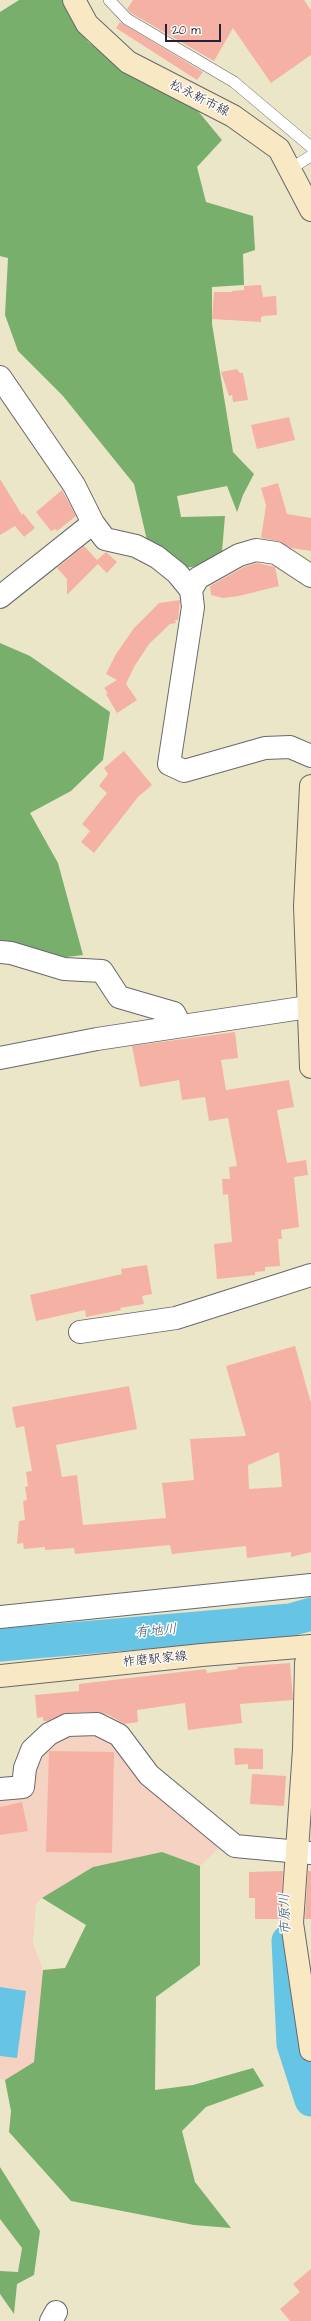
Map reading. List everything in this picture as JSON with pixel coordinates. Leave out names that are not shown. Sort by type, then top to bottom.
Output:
[{"type":"main road","name":"松永新市線","points":[[74,0],[87,24],[128,62],[233,116],[279,149],[311,210]]},
{"type":"main road","points":[[311,786],[308,906],[308,1007],[311,1062]]},
{"type":"main road","name":"柞磨駅家線","points":[[0,1676],[202,1655],[311,1646]]},
{"type":"main road","points":[[311,1653],[306,1663],[300,1828],[303,1853],[292,1923],[311,2050]]},
{"type":"street","points":[[0,377],[74,484],[93,523],[105,539],[136,546],[157,558],[176,573],[190,590],[193,607],[169,764],[184,770],[265,748],[290,748],[311,756]]},
{"type":"street","points":[[0,597],[93,523]]},
{"type":"street","points":[[190,590],[198,578],[240,555],[256,550],[276,554],[311,576]]},
{"type":"street","points":[[0,952],[11,953],[64,969],[102,971],[119,997],[174,1013],[181,1026]]},
{"type":"street","points":[[0,1058],[97,1039],[308,1007]]},
{"type":"street","points":[[80,1332],[176,1318],[311,1276]]},
{"type":"street","points":[[0,1617],[311,1585]]},
{"type":"street","points":[[0,1789],[23,1787],[25,1768],[32,1750],[49,1734],[67,1725],[97,1724],[119,1735],[149,1775],[235,1846],[303,1853]]},
{"type":"lane","points":[[109,0],[127,19],[234,82],[311,147]]},
{"type":"lane","points":[[290,169],[311,156]]},
{"type":"shaded area","points":[[94,1735],[108,1741],[122,1752],[221,1846],[200,1866],[162,1852],[42,1898],[36,1904],[33,1943],[43,1970],[34,2062],[5,2080],[0,2079],[0,1799],[22,1797],[35,1791],[34,1764],[40,1747],[62,1737]]},
{"type":"green space","points":[[19,0],[62,0],[88,42],[126,69],[193,105],[222,140],[197,167],[206,202],[253,216],[255,250],[243,254],[244,285],[212,287],[212,324],[233,452],[254,474],[243,495],[237,512],[227,486],[177,496],[181,517],[225,516],[221,563],[184,568],[149,549],[134,484],[63,396],[18,351],[5,315],[8,258],[0,256],[0,12]]},
{"type":"green space","points":[[0,643],[30,656],[110,712],[103,760],[71,791],[30,813],[58,863],[83,955],[51,959],[0,947]]},
{"type":"green space","points":[[162,1852],[200,1866],[200,1965],[156,1997],[155,2090],[193,2085],[253,2068],[264,2086],[206,2107],[182,2131],[195,2182],[231,2228],[194,2225],[71,2201],[9,2132],[11,2111],[5,2080],[34,2062],[43,1970],[65,1968],[86,1925],[42,1898],[93,1867]]},
{"type":"green space","points":[[0,2167],[40,2231],[34,2275],[17,2284],[14,2314],[0,2294],[0,2271],[18,2272],[22,2248],[0,2219]]},
{"type":"water","points":[[0,1987],[26,1991],[17,2058],[0,2056]]},
{"type":"building","points":[[133,0],[304,0],[311,10],[311,55],[271,83],[233,28],[214,61],[131,13],[127,9]]},
{"type":"building","points":[[120,22],[203,72],[197,80],[116,28]]},
{"type":"building","points":[[261,285],[263,297],[276,296],[277,315],[261,317],[261,322],[212,319],[214,292],[232,292],[244,290],[244,286]]},
{"type":"building","points":[[237,369],[240,373],[243,373],[248,400],[233,402],[232,395],[229,396],[221,372]]},
{"type":"building","points":[[289,417],[295,440],[257,449],[251,425]]},
{"type":"building","points":[[0,479],[22,515],[23,513],[35,528],[24,537],[15,526],[0,535]]},
{"type":"building","points":[[278,483],[287,514],[311,518],[311,551],[291,548],[278,541],[261,538],[266,505],[261,488]]},
{"type":"building","points":[[62,490],[76,516],[57,531],[55,529],[51,531],[36,512]]},
{"type":"building","points":[[84,546],[97,560],[106,552],[117,562],[107,573],[98,564],[67,595],[67,579],[57,568]]},
{"type":"building","points":[[257,563],[275,567],[279,586],[239,596],[223,598],[211,595],[210,586],[244,567]]},
{"type":"building","points":[[180,600],[178,620],[175,620],[176,623],[170,624],[149,644],[134,667],[126,684],[137,700],[117,713],[106,694],[108,693],[104,688],[117,680],[106,674],[116,654],[134,628],[159,603]]},
{"type":"building","points":[[124,751],[152,785],[138,797],[94,853],[81,842],[90,831],[82,824],[107,793],[99,786],[108,774],[104,768]]},
{"type":"building","points":[[235,1032],[238,1058],[221,1060],[226,1090],[289,1080],[294,1107],[277,1110],[287,1163],[306,1160],[308,1175],[294,1177],[299,1227],[281,1230],[282,1239],[278,1239],[280,1266],[265,1267],[265,1271],[255,1272],[255,1275],[217,1279],[214,1244],[232,1242],[228,1194],[223,1195],[222,1179],[230,1179],[229,1167],[237,1166],[228,1118],[209,1121],[205,1097],[182,1100],[179,1080],[140,1087],[132,1046]]},
{"type":"building","points":[[147,1265],[152,1294],[142,1296],[144,1304],[120,1308],[121,1310],[86,1317],[85,1310],[36,1321],[30,1295],[122,1274],[121,1269]]},
{"type":"building","points":[[295,1346],[311,1403],[311,1552],[291,1557],[291,1552],[247,1558],[246,1546],[172,1554],[170,1545],[75,1554],[74,1548],[45,1550],[45,1547],[24,1549],[23,1543],[17,1544],[19,1521],[25,1520],[23,1501],[27,1500],[25,1487],[28,1486],[26,1472],[32,1471],[24,1426],[16,1428],[12,1407],[129,1386],[137,1429],[56,1445],[62,1477],[77,1475],[83,1525],[166,1518],[162,1483],[194,1480],[190,1439],[246,1436],[226,1366]],"holes":[[[279,1452],[282,1487],[249,1489],[248,1465]]]},
{"type":"building","points":[[290,1663],[293,1700],[240,1704],[242,1723],[188,1730],[185,1703],[137,1710],[138,1722],[124,1724],[109,1715],[97,1712],[66,1713],[48,1721],[43,1721],[43,1717],[37,1718],[35,1695],[79,1691],[79,1684],[206,1669],[207,1673],[238,1669],[237,1667]]},
{"type":"building","points":[[234,1748],[263,1749],[263,1769],[248,1769],[248,1764],[235,1765]]},
{"type":"building","points":[[49,1751],[114,1752],[112,1853],[46,1852]]},
{"type":"building","points":[[252,1774],[286,1776],[284,1806],[250,1804]]},
{"type":"building","points":[[22,1802],[28,1831],[0,1835],[0,1807]]},
{"type":"building","points":[[283,1871],[280,1919],[255,1919],[255,1898],[249,1898],[249,1872]]},
{"type":"building","points":[[308,1871],[311,1871],[311,1919],[305,1919]]},
{"type":"building","points":[[311,2269],[311,2321],[290,2321],[280,2309],[300,2292],[293,2284]]},
{"type":"waterway","name":"有地川","points":[[0,1645],[290,1620],[311,1614]]},
{"type":"waterway","name":"市原川","points":[[288,1941],[293,2044],[311,2100]]}]
